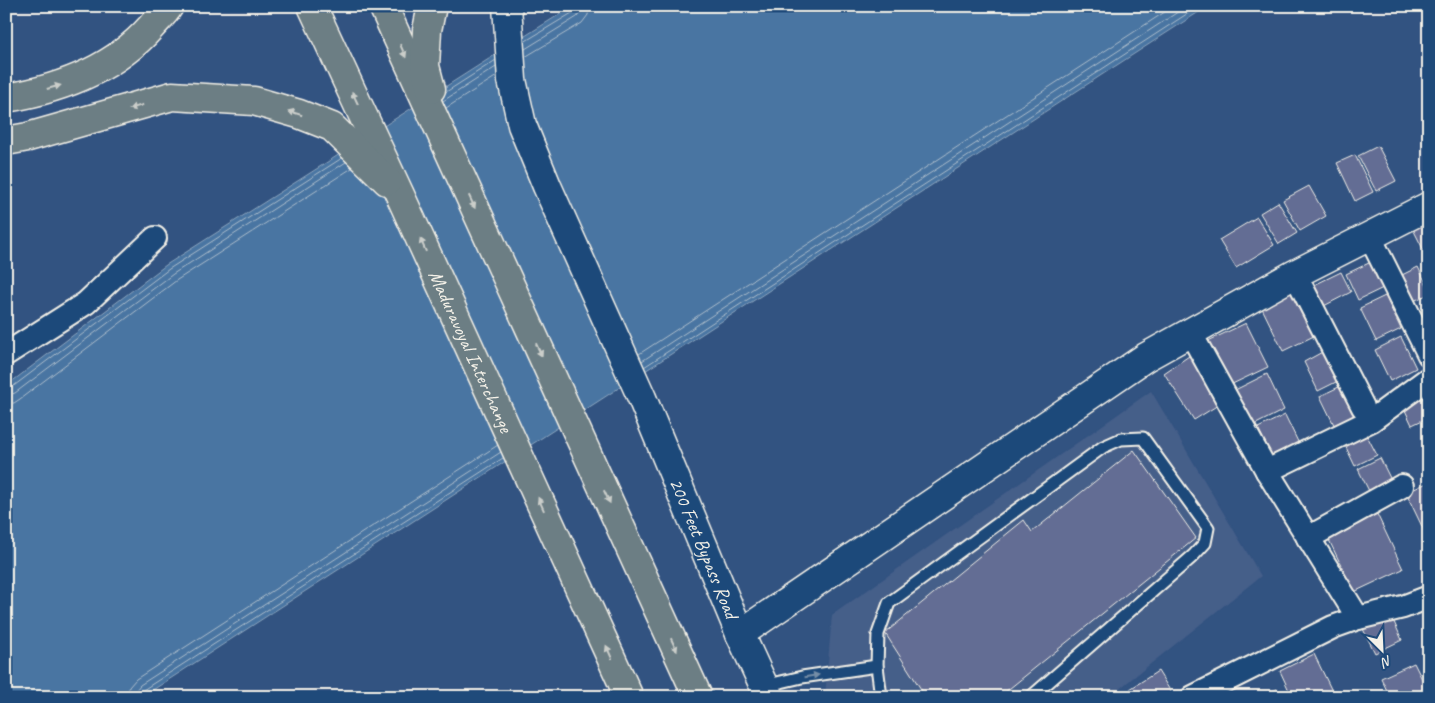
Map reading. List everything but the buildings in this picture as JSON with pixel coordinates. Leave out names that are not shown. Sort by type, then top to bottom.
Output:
[{"type":"highway","points":[[6,98],[22,96],[72,82],[107,64],[139,40],[169,6]]},
{"type":"highway","name":"Maduravoyal Interchange","points":[[312,6],[629,697]]},
{"type":"highway","points":[[383,6],[698,697]]},
{"type":"highway","points":[[432,6],[427,30],[425,66],[452,158]]},
{"type":"highway","points":[[6,141],[28,137],[172,96],[254,101],[298,114],[332,127],[400,195]]},
{"type":"street","name":"200 Feet Bypass Road","points":[[508,18],[512,80],[522,125],[551,196],[642,398],[740,634],[759,693]]},
{"type":"street","points":[[740,634],[1146,357],[1295,274],[1429,206]]},
{"type":"street","points":[[1370,236],[1429,355]]},
{"type":"street","points":[[6,354],[86,303],[155,238]]},
{"type":"street","points":[[1295,274],[1363,407]]},
{"type":"street","points":[[1190,332],[1267,471],[1358,618]]},
{"type":"street","points":[[1267,471],[1372,420],[1429,378]]},
{"type":"street","points":[[1308,538],[1402,486]]},
{"type":"street","points":[[1193,697],[1332,627],[1358,618],[1403,607],[1429,597]]},
{"type":"lane","points":[[881,697],[877,666],[878,634],[889,603],[1104,447],[1121,439],[1143,438],[1208,528],[1205,543],[1193,556],[1031,697]]},
{"type":"lane","points":[[759,693],[802,678],[877,666]]},
{"type":"shaded area","points":[[1151,391],[1261,576],[1109,697],[825,697],[832,615]]},
{"type":"water","points":[[573,6],[1208,6],[142,697],[6,697],[6,386],[166,265]]}]
